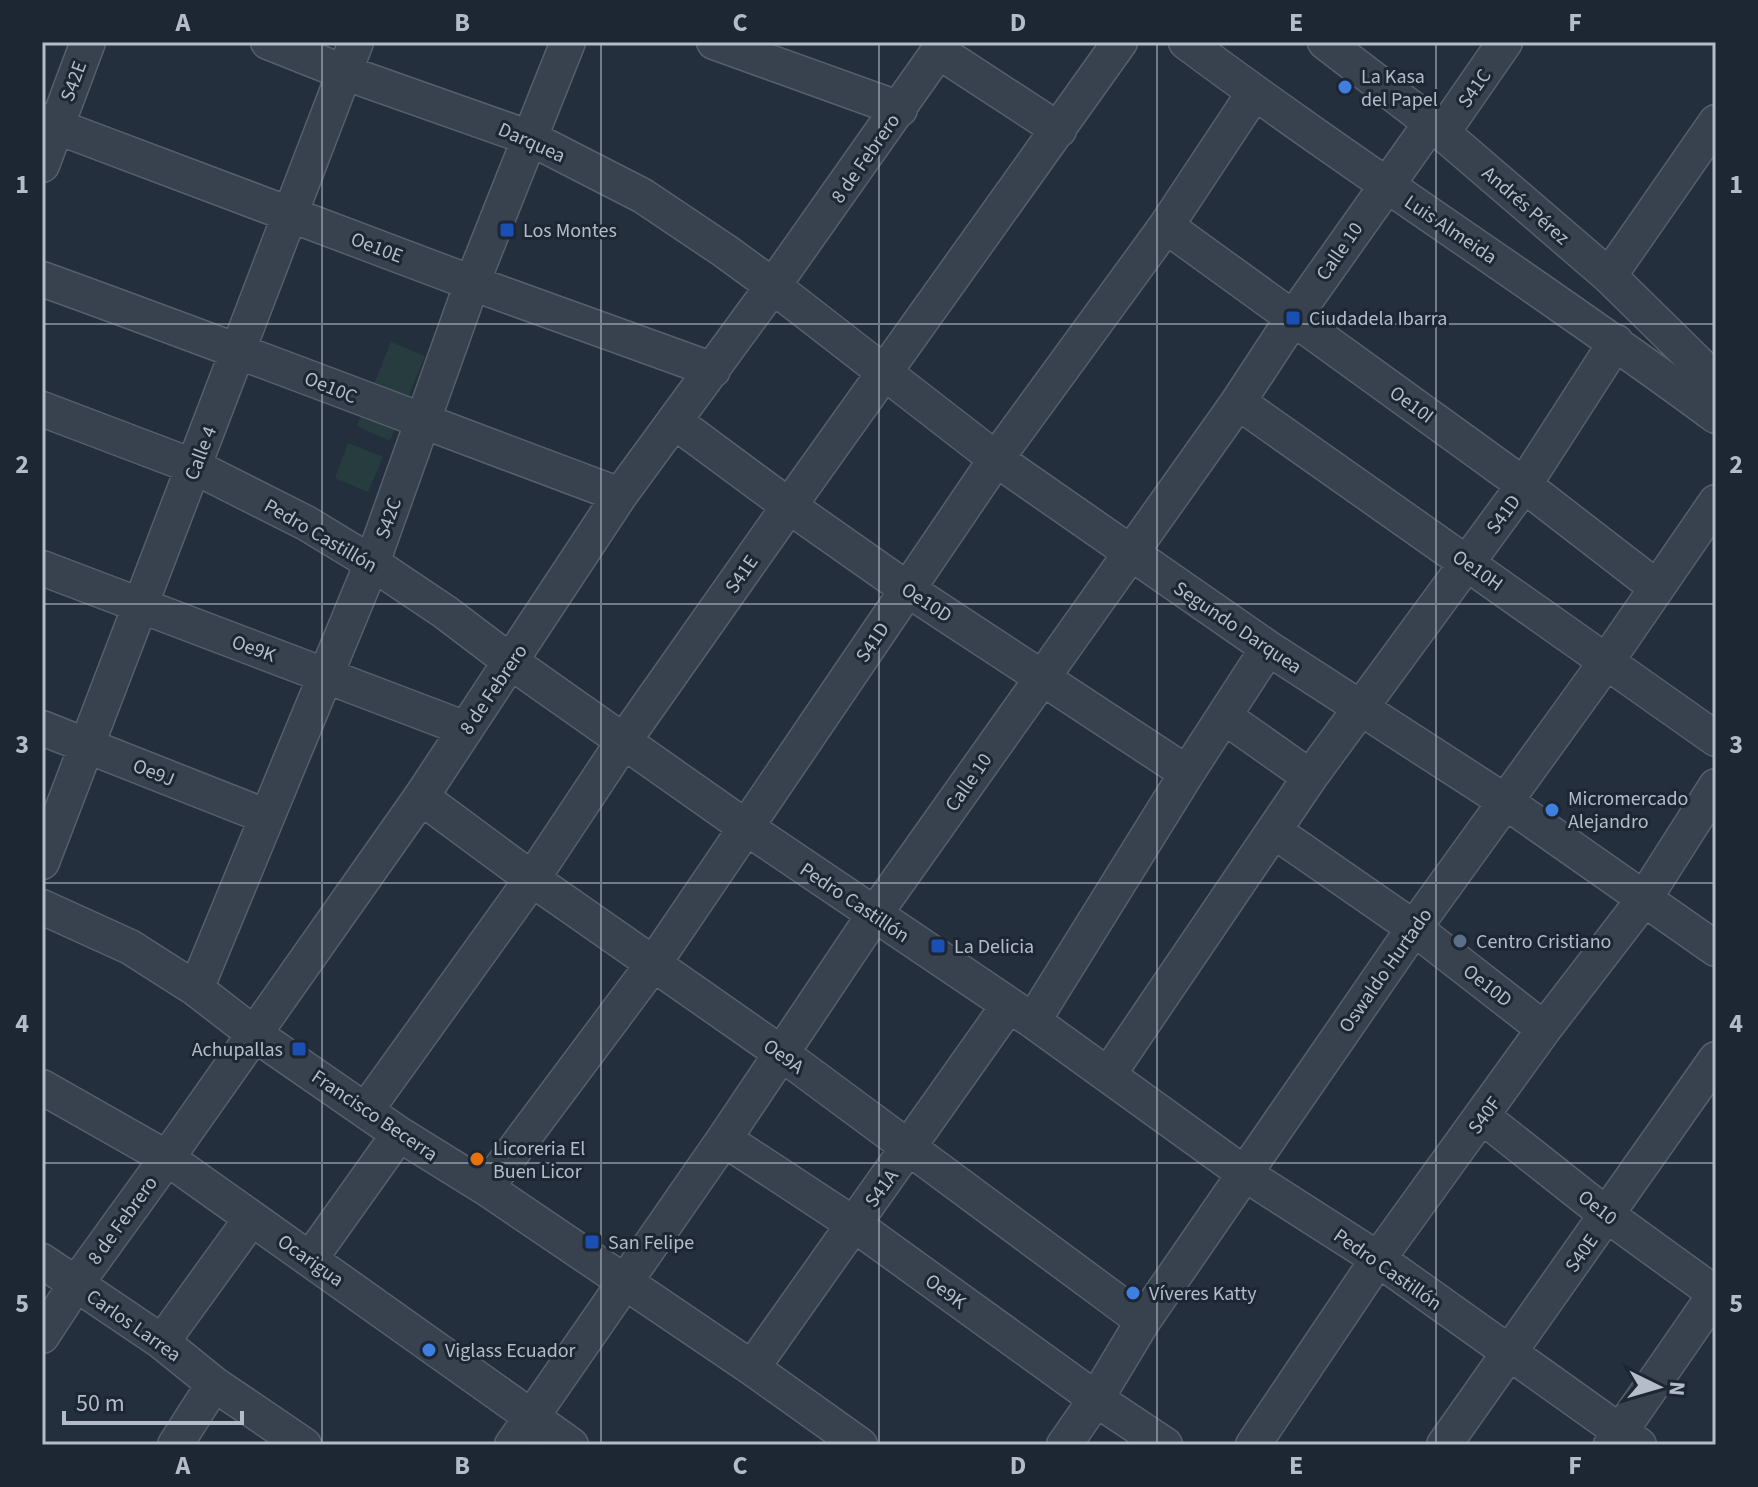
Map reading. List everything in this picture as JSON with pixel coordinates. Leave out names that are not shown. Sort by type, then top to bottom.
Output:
[{"type":"street","name":"S42E","points":[[42,165],[49,124],[88,42]]},
{"type":"street","name":"Darquea","points":[[268,42],[351,58],[530,138],[643,196],[773,286]]},
{"type":"street","name":"S42C","points":[[196,989],[372,563],[472,283],[568,42]]},
{"type":"street","points":[[714,42],[900,109]]},
{"type":"street","name":"S41E","points":[[366,1110],[532,879],[623,742],[789,506],[1120,42]]},
{"type":"street","name":"Luis Almeida","points":[[1186,42],[1254,93],[1616,342],[1716,416]]},
{"type":"street","name":"Andrés Pérez","points":[[1325,42],[1436,128],[1609,276],[1716,381]]},
{"type":"street","name":"S41C","points":[[1436,128],[1505,42]]},
{"type":"street","points":[[942,47],[1059,130]]},
{"type":"street","name":"8 de Febrero","points":[[42,1336],[421,797],[620,495],[713,370],[942,47]]},
{"type":"street","name":"Calle 4","points":[[42,862],[351,58]]},
{"type":"street","name":"S41D","points":[[486,1188],[654,963],[996,459],[1166,226],[1254,93]]},
{"type":"street","points":[[1609,276],[1716,122]]},
{"type":"street","name":"Oe10E","points":[[49,124],[713,370]]},
{"type":"street","name":"Calle 10","points":[[512,1445],[724,1139],[874,915],[1238,402],[1386,184],[1436,128]]},
{"type":"street","name":"Oe10I","points":[[1166,226],[1524,485],[1656,587]]},
{"type":"street","name":"Oe10C","points":[[42,279],[240,350],[620,495]]},
{"type":"street","name":"Segundo Darquea","points":[[773,286],[996,459],[1268,648],[1506,802],[1716,949]]},
{"type":"street","name":"S41D","points":[[1108,1075],[1310,777],[1524,485],[1616,342]]},
{"type":"street","name":"Oe10H","points":[[1238,402],[1716,739]]},
{"type":"street","name":"Pedro Castillón","points":[[42,409],[195,467],[306,523],[372,563],[445,612],[623,742],[1021,1014],[1245,1174],[1378,1259],[1624,1441]]},
{"type":"street","name":"Oe10D","points":[[674,421],[907,589],[1187,773]]},
{"type":"street","name":"Oswaldo Hurtado","points":[[1064,1445],[1143,1321],[1414,928],[1606,662],[1716,502]]},
{"type":"street","name":"Oe9K","points":[[42,568],[466,729]]},
{"type":"street","name":"S41A","points":[[752,1368],[909,1149],[1021,1014],[1225,717],[1268,648]]},
{"type":"street","points":[[1225,717],[1310,777]]},
{"type":"street","name":"Oe9J","points":[[42,728],[265,816]]},
{"type":"street","name":"S40F","points":[[1253,1445],[1378,1259],[1544,1029],[1706,824],[1716,786]]},
{"type":"street","name":"Oe9A","points":[[421,797],[532,879],[781,1053],[1143,1321]]},
{"type":"street","name":"Oe10D","points":[[1274,831],[1414,928],[1544,1029]]},
{"type":"street","name":"Francisco Becerra","points":[[42,907],[130,947],[196,989],[253,1033],[399,1134],[486,1188],[860,1445]]},
{"type":"street","name":"S40E","points":[[1444,1445],[1716,1059]]},
{"type":"street","name":"Ocarigua","points":[[42,1087],[167,1158],[571,1445]]},
{"type":"street","name":"Oe10","points":[[1483,1117],[1607,1215],[1716,1294]]},
{"type":"street","points":[[310,1259],[399,1134]]},
{"type":"street","name":"Oe9K","points":[[724,1139],[855,1225],[1096,1399],[1165,1445]]},
{"type":"street","points":[[162,1342],[251,1219]]},
{"type":"street","name":"Carlos Larrea","points":[[42,1261],[162,1342],[214,1384],[304,1445]]},
{"type":"street","points":[[1624,1441],[1716,1294]]},
{"type":"street","points":[[175,1445],[214,1384]]},
{"type":"green space","points":[[391,342],[425,356],[390,441],[357,426]]},
{"type":"green space","points":[[348,443],[383,457],[368,492],[335,478]]},
{"type":"place","name":"La Kasa del Papel","points":[[1345,87]]},
{"type":"place","name":"Los Montes","points":[[507,230]]},
{"type":"place","name":"Ciudadela Ibarra","points":[[1293,318]]},
{"type":"place","name":"Micromercado Alejandro","points":[[1552,810]]},
{"type":"place","name":"Centro Cristiano","points":[[1460,941]]},
{"type":"place","name":"La Delicia","points":[[938,946]]},
{"type":"place","name":"Achupallas","points":[[299,1049]]},
{"type":"place","name":"Licoreria El Buen Licor","points":[[477,1159]]},
{"type":"place","name":"San Felipe","points":[[592,1242]]},
{"type":"place","name":"Víveres Katty","points":[[1133,1293]]},
{"type":"place","name":"Viglass Ecuador","points":[[429,1350]]}]
